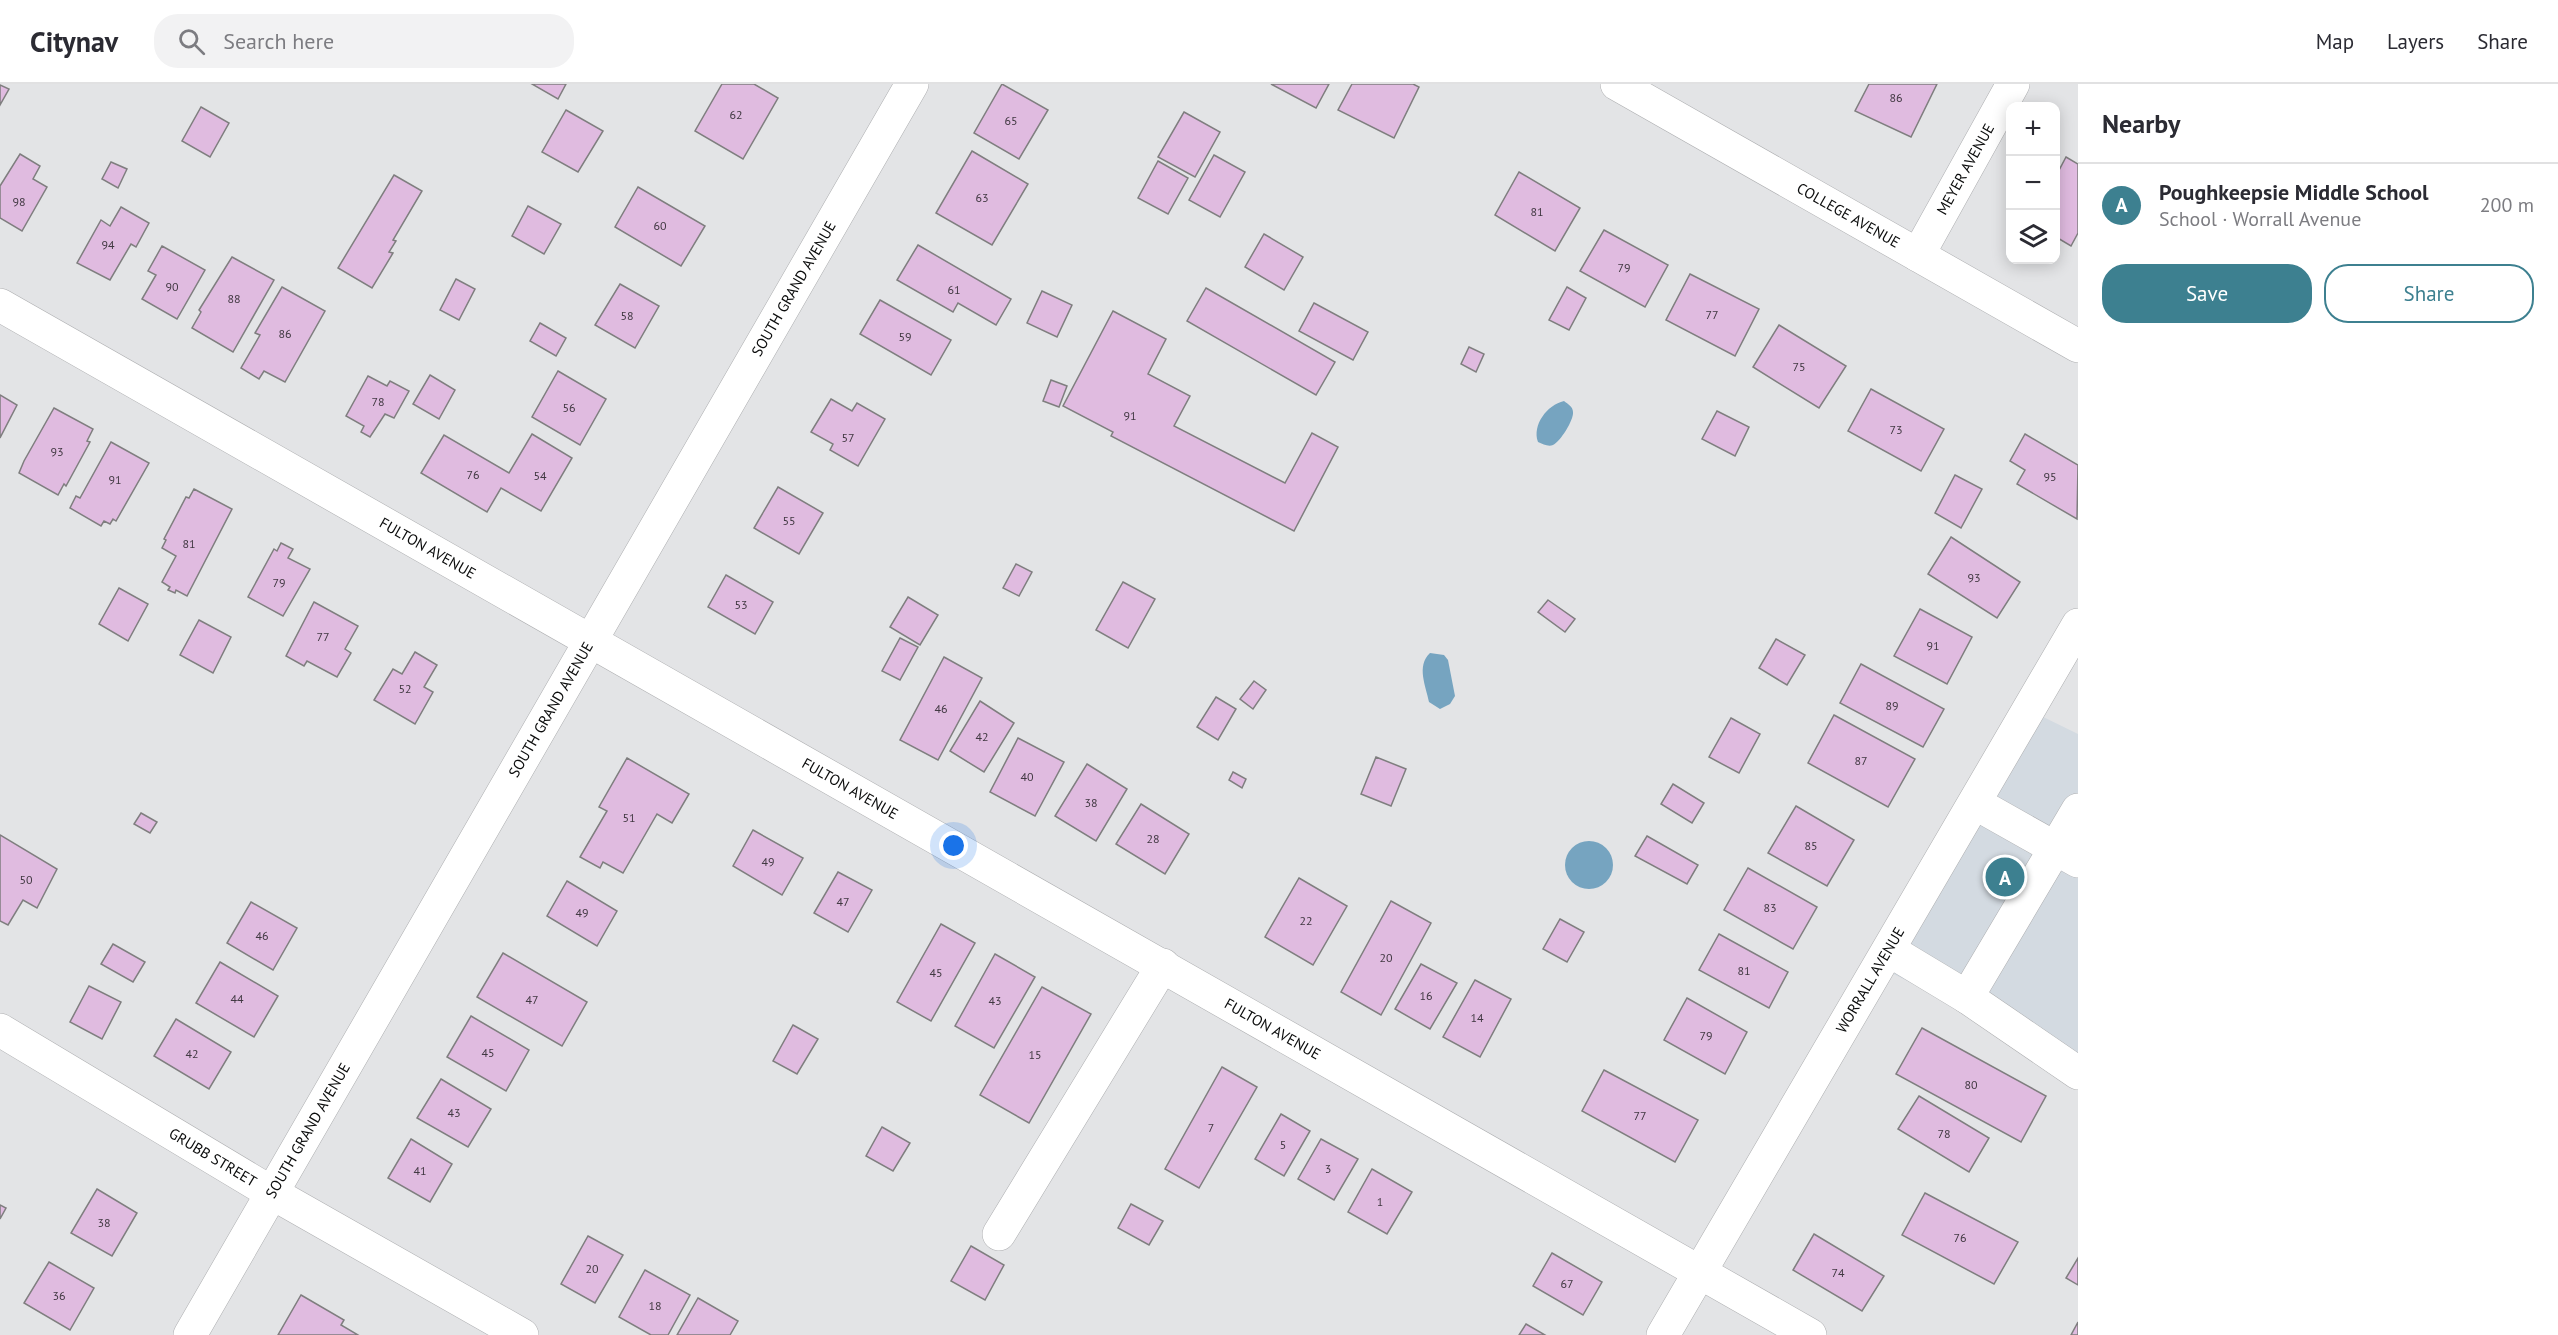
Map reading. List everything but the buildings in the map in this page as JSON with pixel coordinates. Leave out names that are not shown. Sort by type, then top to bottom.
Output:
[{"type":"street","name":"SOUTH GRAND AVENUE","points":[[190,1335],[912,84]]},
{"type":"street","name":"COLLEGE AVENUE","points":[[1617,84],[2078,346]]},
{"type":"street","name":"MEYER AVENUE","points":[[1918,255],[2013,84]]},
{"type":"street","name":"FULTON AVENUE","points":[[0,305],[1810,1335]]},
{"type":"street","name":"WORRALL AVENUE","points":[[1663,1335],[2078,625]]},
{"type":"street","points":[[1975,803],[2066,854]]},
{"type":"street","points":[[1967,997],[2066,854],[2078,810]]},
{"type":"street","points":[[1889,950],[1967,997],[2078,1073]]},
{"type":"street","points":[[999,1234],[1163,965]]},
{"type":"street","name":"GRUBB STREET","points":[[0,1030],[272,1193],[522,1335]]},
{"type":"shaded area","points":[[2029,710],[2078,734],[2078,1084],[1925,990],[1880,967]]},
{"type":"water","points":[[1564,401],[1573,412],[1566,430],[1553,445],[1538,442],[1537,429],[1542,417],[1552,407]]},
{"type":"water","points":[[1430,653],[1444,655],[1448,660],[1455,696],[1450,704],[1440,709],[1429,702],[1423,676],[1424,664]]},
{"type":"water","points":[[1589,841],[1606,848],[1613,865],[1606,882],[1589,889],[1572,882],[1565,865],[1572,848]]},
{"type":"place","name":"Poughkeepsie Middle School","points":[[2005,877]]}]
